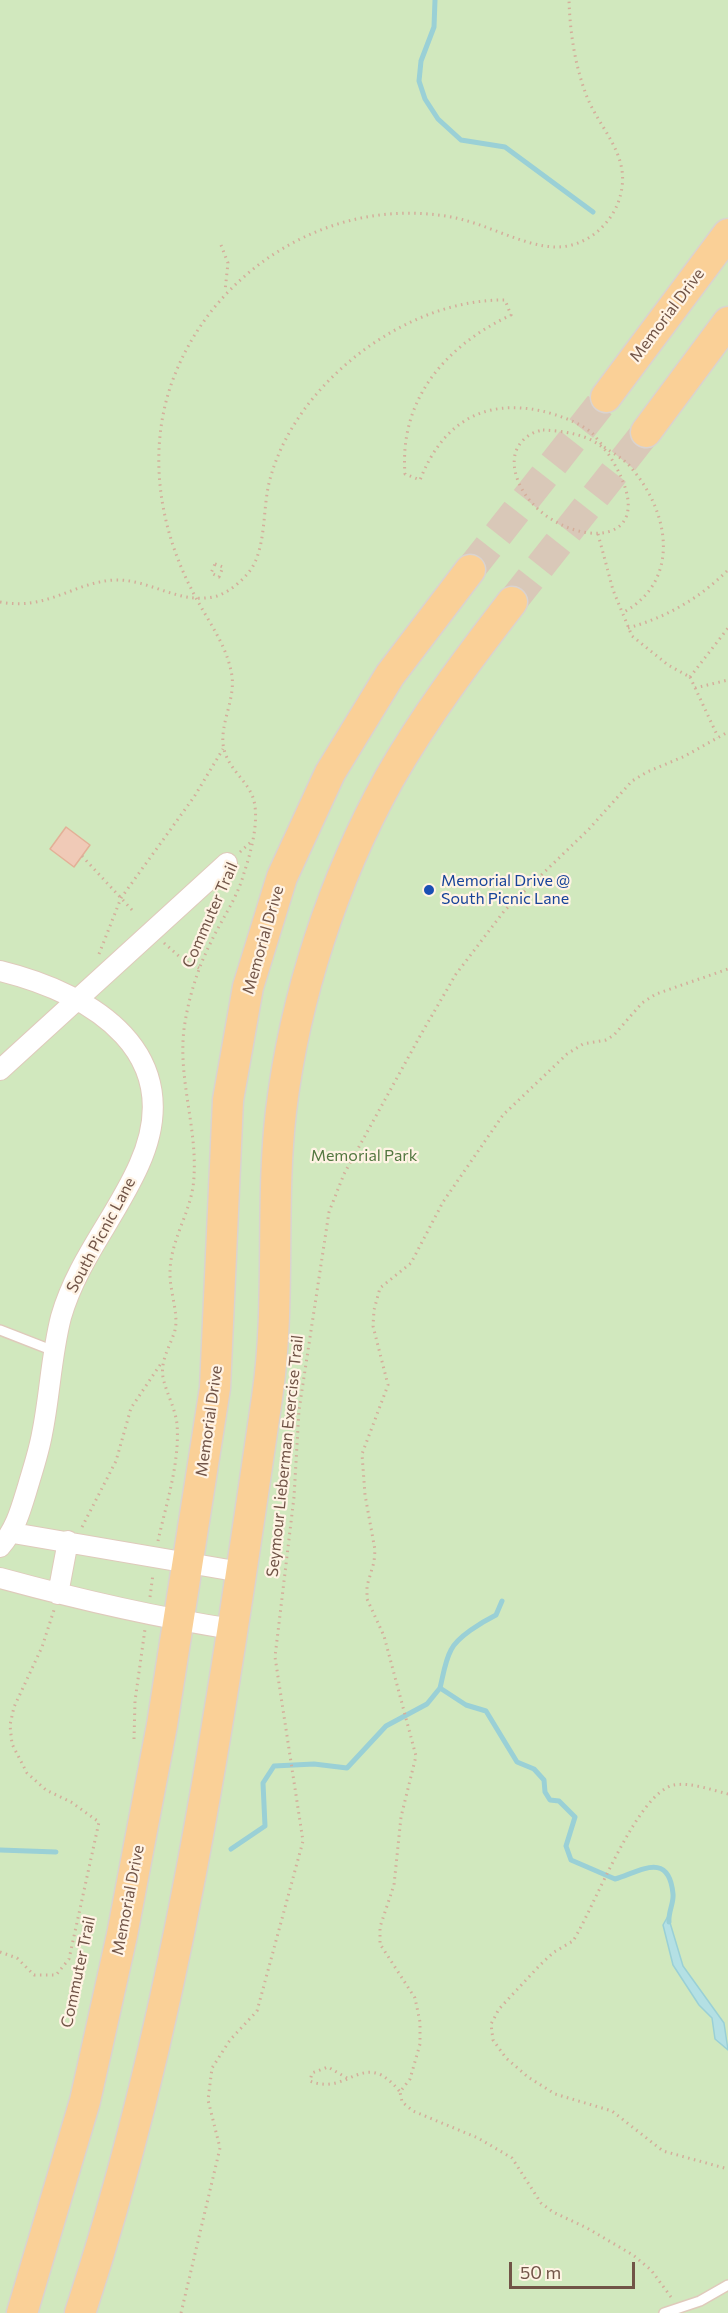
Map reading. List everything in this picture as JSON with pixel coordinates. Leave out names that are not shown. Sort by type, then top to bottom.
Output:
[{"type":"main road","name":"Memorial Drive","points":[[606,397],[728,234]]},
{"type":"main road","points":[[646,432],[728,322]]},
{"type":"main road","name":"Memorial Drive","points":[[23,2313],[85,2101],[126,1911],[162,1725],[215,1388],[228,1100],[248,987],[263,932],[282,877],[330,773],[390,675],[470,570]]},
{"type":"main road","points":[[80,2313],[136,2118],[175,1947],[232,1629],[272,1356],[276,1166],[282,1109],[303,997],[339,886],[389,780],[441,697],[512,602]]},
{"type":"street","points":[[0,1070],[227,863]]},
{"type":"street","name":"South Picnic Lane","points":[[0,971],[50,986],[78,1000],[122,1031],[140,1054],[150,1081],[152,1120],[139,1165],[72,1285],[60,1320],[42,1434],[7,1540],[68,1541],[241,1572]]},
{"type":"street","points":[[58,1594],[68,1541]]},
{"type":"street","points":[[0,1578],[58,1594],[178,1621],[232,1629]]},
{"type":"lane","points":[[0,1330],[54,1351]]},
{"type":"lane","points":[[664,2313],[700,2301],[728,2285]]},
{"type":"path","points":[[96,957],[121,898],[194,797],[223,748],[232,676],[219,633],[196,598],[173,548],[165,521],[160,489],[160,438],[167,399],[177,369],[197,330],[225,293],[269,257],[302,237],[337,224],[380,215],[424,214],[454,218],[504,232],[525,242],[558,247],[584,240],[604,226],[620,198],[622,168],[616,149],[584,89],[571,34],[569,0]]},
{"type":"path","points":[[221,245],[228,263],[225,293]]},
{"type":"path","points":[[0,602],[42,603],[114,580],[144,584],[168,594],[196,598],[217,596],[234,588],[256,561],[270,478],[283,446],[302,412],[344,365],[373,342],[409,322],[468,303],[505,300],[511,315],[474,334],[456,348],[435,372],[418,402],[410,423],[404,461],[405,474],[420,480],[428,460],[447,434],[462,422],[495,408],[520,407],[549,412],[591,433],[603,446],[631,467],[645,485],[657,509],[663,534],[663,556],[655,581],[638,604],[624,612]]},
{"type":"path","points":[[537,431],[570,432],[603,446],[625,483],[630,504],[621,524],[597,534],[566,527],[540,511],[520,484],[514,457],[523,440],[537,431]]},
{"type":"path","points":[[597,534],[613,590],[632,636],[668,665],[690,676],[696,694],[718,737]]},
{"type":"path","points":[[628,628],[676,610],[714,584],[728,570]]},
{"type":"path","points":[[690,676],[728,628]]},
{"type":"path","points":[[695,688],[728,680]]},
{"type":"path","name":"Seymour Lieberman Exercise Trail","points":[[182,2313],[219,2148],[208,2100],[212,2067],[230,2040],[257,2011],[280,1919],[303,1841],[275,1657],[294,1497],[299,1410],[322,1240],[329,1212],[344,1174],[456,974],[505,910],[589,830],[632,781],[728,732]]},
{"type":"path","name":"Commuter Trail","points":[[68,1541],[85,1525],[116,1461],[131,1408],[163,1362],[176,1326],[170,1290],[171,1249],[187,1212],[194,1176],[182,1068],[184,1029],[199,968],[240,885],[255,815],[250,791],[230,766],[223,748]]},
{"type":"path","points":[[82,856],[133,911]]},
{"type":"path","points":[[162,942],[182,959],[199,968]]},
{"type":"path","points":[[400,2092],[410,2079],[420,2044],[420,2022],[415,1998],[381,1944],[380,1927],[393,1885],[401,1817],[416,1756],[411,1729],[395,1683],[384,1636],[367,1599],[367,1587],[375,1550],[364,1495],[362,1454],[388,1384],[374,1326],[374,1310],[380,1288],[411,1263],[443,1202],[503,1115],[567,1054],[583,1044],[606,1040],[614,1035],[632,1013],[656,994],[728,969]]},
{"type":"path","points":[[157,1545],[176,1447],[177,1426],[173,1404],[163,1377],[163,1362]]},
{"type":"path","points":[[149,1603],[153,1574]]},
{"type":"path","points":[[0,1952],[17,1958],[34,1975],[56,1975],[69,1959],[99,1822],[71,1802],[46,1790],[27,1773],[12,1744],[10,1725],[14,1707],[42,1647],[58,1594]]},
{"type":"path","points":[[134,1743],[135,1701],[145,1629]]},
{"type":"path","points":[[728,1794],[693,1786],[673,1785],[653,1797],[618,1853],[584,1925],[573,1941],[554,1952],[540,1965],[499,2008],[492,2024],[493,2040],[506,2058],[528,2077],[555,2094],[612,2111],[663,2151],[728,2169]]},
{"type":"path","points":[[347,2078],[328,2067],[312,2073],[310,2081],[322,2086],[337,2086],[347,2078],[365,2071],[389,2077],[400,2092],[402,2102],[413,2111],[478,2138],[512,2158],[541,2203],[553,2212],[587,2228],[633,2255],[651,2270],[680,2306]]},
{"type":"green space","name":"Memorial Park","points":[[0,0],[728,0],[728,2313],[0,2313]]},
{"type":"water","points":[[668,1916],[683,1966],[724,2023],[728,2050],[715,2039],[712,2018],[699,2005],[673,1965],[663,1925]]},
{"type":"building","points":[[66,827],[90,845],[74,867],[50,849]]},
{"type":"waterway","points":[[435,0],[434,27],[421,61],[419,81],[425,99],[438,119],[461,140],[505,147],[593,212]]},
{"type":"waterway","points":[[440,1688],[447,1659],[454,1645],[470,1630],[496,1615],[502,1601]]},
{"type":"waterway","points":[[231,1849],[265,1826],[263,1783],[274,1766],[314,1764],[347,1768],[386,1726],[427,1704],[440,1688],[466,1705],[486,1711],[517,1762],[534,1769],[544,1780],[545,1792],[550,1800],[559,1801],[575,1817],[566,1846],[571,1860],[615,1879],[652,1867],[666,1872],[673,1894],[669,1922]]},
{"type":"waterway","points":[[0,1850],[56,1852]]},
{"type":"tunnel","points":[[470,570],[606,397]]},
{"type":"tunnel","points":[[512,602],[646,432]]},
{"type":"place","name":"Memorial Drive @ South Picnic Lane","points":[[429,890]]}]
